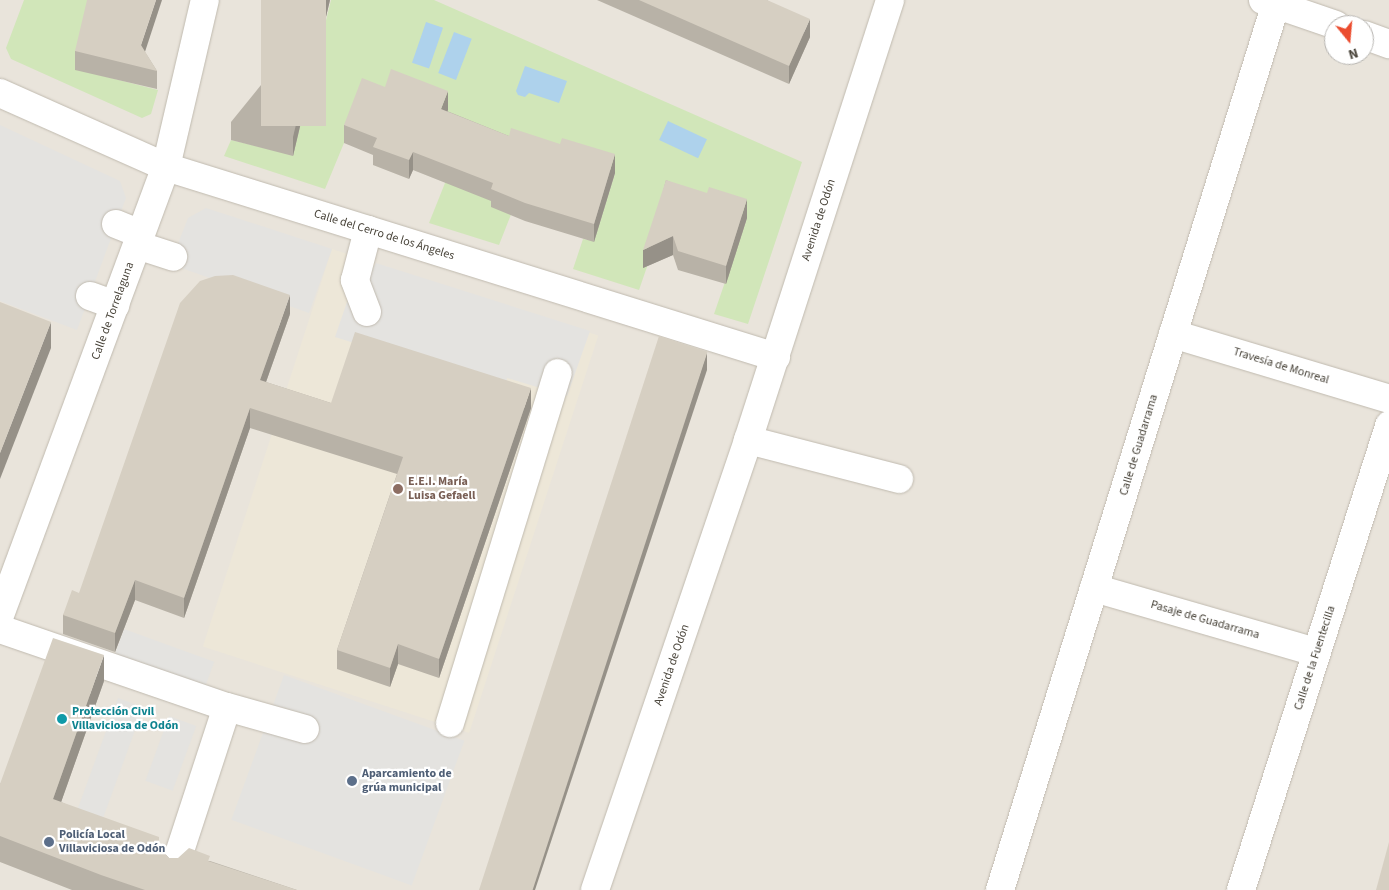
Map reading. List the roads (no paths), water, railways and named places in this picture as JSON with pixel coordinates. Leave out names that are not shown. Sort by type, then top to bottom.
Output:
[{"type":"street","name":"Calle de Torrelaguna","points":[[0,615],[166,166],[205,0]]},
{"type":"street","name":"Avenida de Odón","points":[[595,890],[776,356],[890,0]]},
{"type":"street","points":[[1272,1],[1324,20]]},
{"type":"street","name":"Calle de Guadarrama","points":[[1000,890],[1173,334],[1272,1]]},
{"type":"street","points":[[1374,39],[1389,44]]},
{"type":"street","name":"Calle del Cerro de los Ángeles","points":[[0,93],[166,166],[776,356]]},
{"type":"street","points":[[116,224],[139,240],[173,257]]},
{"type":"street","points":[[368,230],[355,280],[368,312]]},
{"type":"street","points":[[90,296],[115,306]]},
{"type":"street","name":"Travesía de Monreal","points":[[1173,334],[1389,399]]},
{"type":"street","points":[[450,723],[558,373]]},
{"type":"street","name":"Calle de la Fuentecilla","points":[[1241,890],[1389,425]]},
{"type":"street","points":[[748,440],[899,479]]},
{"type":"street","name":"Pasaje de Guadarrama","points":[[1094,588],[1316,652]]},
{"type":"street","points":[[0,629],[227,707],[305,729]]},
{"type":"street","points":[[174,869],[227,707]]},
{"type":"water","points":[[426,22],[443,28],[429,69],[412,63]]},
{"type":"water","points":[[454,32],[472,39],[456,80],[438,73]]},
{"type":"water","points":[[525,66],[567,81],[559,103],[529,93],[525,97],[518,95],[516,91]]},
{"type":"water","points":[[668,121],[707,139],[698,158],[659,140]]},
{"type":"place","name":"E.E.I. María Luisa Gefaell","points":[[398,489]]},
{"type":"place","name":"Protección Civil Villaviciosa de Odón","points":[[62,719]]},
{"type":"place","name":"Aparcamiento de grúa municipal","points":[[352,781]]},
{"type":"place","name":"Policía Local Villaviciosa de Odón","points":[[49,842]]}]
